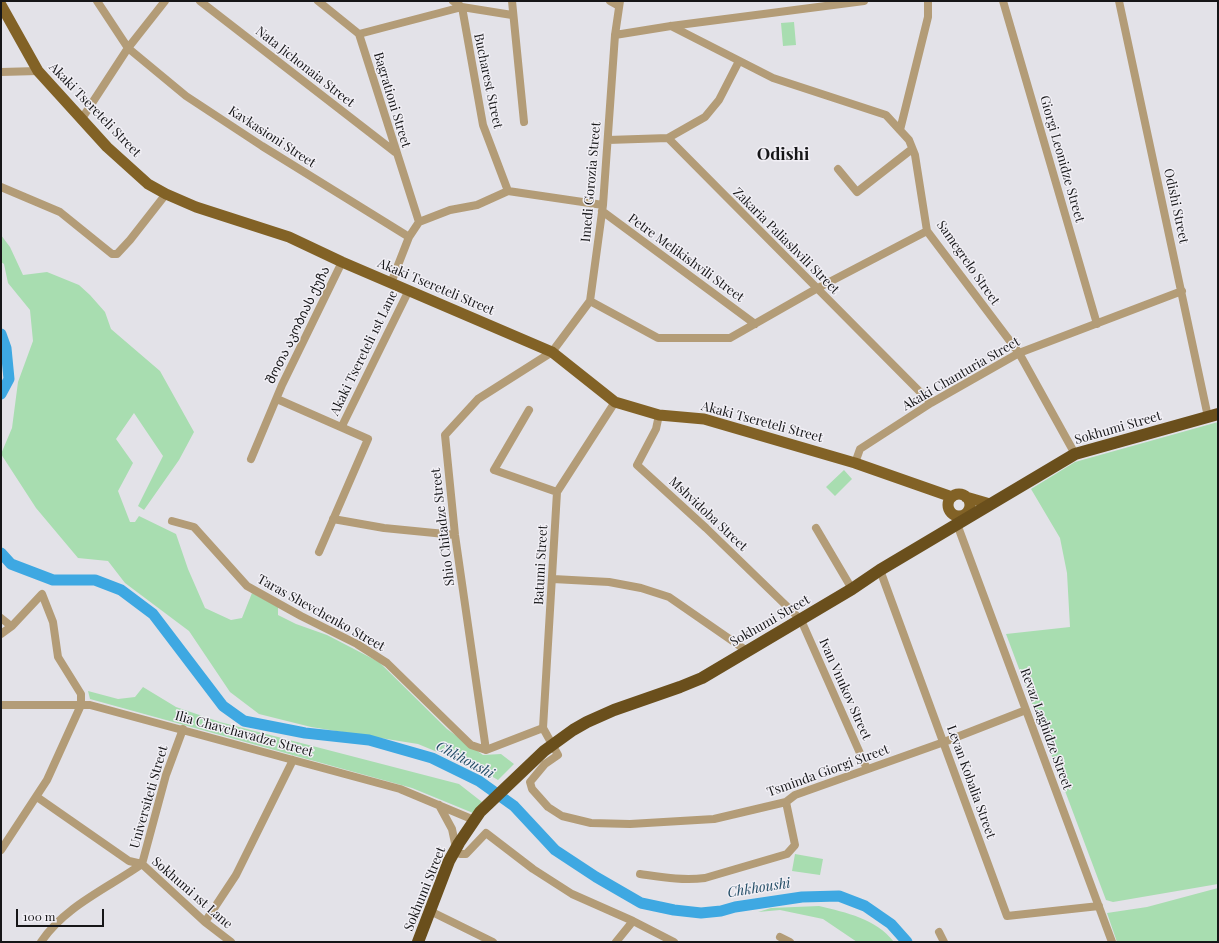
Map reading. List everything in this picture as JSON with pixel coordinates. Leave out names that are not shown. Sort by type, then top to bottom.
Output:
[{"type":"highway","name":"Sokhumi Street","points":[[418,942],[449,861],[477,816],[548,748],[587,722],[614,710],[702,678],[801,620],[880,570],[953,527],[969,514],[990,504],[1075,454],[1213,415]]},
{"type":"main road","name":"Akaki Tsereteli Street","points":[[1,5],[38,71],[107,147],[142,179],[166,194],[196,207],[289,237],[342,262],[552,352],[615,402],[659,415],[704,419],[855,463],[952,497]]},
{"type":"main road","points":[[929,488],[941,498],[954,515],[969,514],[969,501],[966,497]]},
{"type":"main road","points":[[953,527],[950,510],[950,500],[952,497],[962,495],[990,504]]},
{"type":"main road","points":[[941,498],[953,527]]},
{"type":"street","name":"Kavkasioni Street","points":[[97,1],[128,48],[186,96],[269,150],[409,237]]},
{"type":"street","points":[[81,120],[128,48],[165,1]]},
{"type":"street","name":"Nata Jichonaia Street","points":[[200,1],[395,152]]},
{"type":"street","points":[[318,1],[359,34],[462,7],[512,15]]},
{"type":"street","points":[[453,1],[462,7]]},
{"type":"street","points":[[512,1],[512,15],[524,122]]},
{"type":"street","points":[[610,1],[620,4]]},
{"type":"street","points":[[615,35],[671,26],[864,1]]},
{"type":"street","points":[[900,130],[928,17],[928,1]]},
{"type":"street","name":"Giorgi Leonidze Street","points":[[1003,1],[1097,324]]},
{"type":"street","name":"Odishi Street","points":[[1119,1],[1182,291],[1213,415]]},
{"type":"street","name":"Imedi Gorozia Street","points":[[552,352],[590,301],[603,208],[615,35],[620,4]]},
{"type":"street","name":"Bucharest Street","points":[[462,7],[483,125],[508,191]]},
{"type":"street","name":"Samegrelo Street","points":[[671,26],[773,78],[886,115],[909,140],[927,230],[1019,353],[1075,454]]},
{"type":"street","name":"Bagrationi Street","points":[[359,34],[395,152],[419,222]]},
{"type":"street","points":[[608,140],[668,138],[705,117],[719,100],[739,61]]},
{"type":"street","points":[[1,72],[38,71]]},
{"type":"street","name":"Zakaria Paliashvili Street","points":[[668,138],[816,289],[931,402]]},
{"type":"street","points":[[838,169],[857,192],[912,149]]},
{"type":"street","points":[[1,187],[60,212],[112,254],[117,254],[130,240],[166,194]]},
{"type":"street","points":[[391,283],[409,237],[419,222],[450,210],[477,205],[508,191],[603,208]]},
{"type":"street","name":"Petre Melikishvili Street","points":[[603,208],[754,324]]},
{"type":"street","points":[[590,301],[658,338],[730,338],[816,289],[927,230]]},
{"type":"street","name":"შოთა აკობიას ქუჩა","points":[[251,459],[277,399],[342,262]]},
{"type":"street","name":"Akaki Tsereteli 1st Lane","points":[[342,426],[409,290]]},
{"type":"street","name":"Akaki Chanturia Street","points":[[855,463],[860,449],[931,402],[1019,353],[1182,291]]},
{"type":"street","name":"Shio Chitadze Street","points":[[486,750],[455,535],[445,435],[478,399],[552,352]]},
{"type":"street","name":"შოთა აკობიას ქუჩა","points":[[277,399],[342,426],[368,439],[318,552]]},
{"type":"street","name":"Batumi Street","points":[[543,728],[558,492],[615,402]]},
{"type":"street","points":[[529,410],[494,470],[558,492]]},
{"type":"street","name":"Mshvidoba Street","points":[[659,415],[656,429],[637,465],[801,620]]},
{"type":"street","points":[[333,519],[384,528],[455,535]]},
{"type":"street","name":"Taras Shevchenko Street","points":[[172,521],[194,527],[247,586],[301,616],[357,644],[388,663],[471,745],[486,750]]},
{"type":"street","name":"Revaz Laghidze Street","points":[[953,527],[1026,710],[1112,942]]},
{"type":"street","points":[[816,528],[852,589]]},
{"type":"street","name":"Levan Kobalia Street","points":[[880,570],[1007,916],[1099,906]]},
{"type":"street","points":[[553,579],[609,582],[641,588],[669,597],[747,651]]},
{"type":"street","points":[[1,634],[11,626],[42,594],[53,622],[58,657],[81,694],[82,705],[47,780],[1,850]]},
{"type":"street","points":[[1,618],[11,626]]},
{"type":"street","name":"Ivan Vnukov Street","points":[[801,620],[867,769]]},
{"type":"street","name":"Ilia Chavchavadze Street","points":[[1,705],[82,705],[183,729],[400,789],[439,805],[477,816]]},
{"type":"street","name":"Tsminda Giorgi Street","points":[[548,748],[558,755],[545,764],[530,782],[532,789],[548,807],[562,816],[592,823],[630,824],[714,819],[786,802],[795,795],[944,742],[1026,710]]},
{"type":"street","points":[[486,750],[543,728],[548,748]]},
{"type":"street","name":"Universiteti Street","points":[[42,942],[51,928],[83,902],[142,864],[166,775],[183,729]]},
{"type":"street","points":[[205,922],[236,875],[293,760]]},
{"type":"street","name":"Sokhumi 1st Lane","points":[[37,797],[129,861],[142,864],[205,922],[231,942]]},
{"type":"street","points":[[640,874],[663,878],[705,878],[788,854],[795,845],[786,802]]},
{"type":"street","points":[[439,805],[452,829],[455,850],[460,854],[466,854],[486,833],[533,869],[572,894],[634,921],[674,942]]},
{"type":"street","points":[[430,911],[493,942]]},
{"type":"street","points":[[616,942],[634,921]]},
{"type":"street","points":[[939,932],[944,942]]},
{"type":"street","points":[[780,937],[790,942]]},
{"type":"green space","points":[[794,22],[796,45],[783,46],[781,23]]},
{"type":"green space","points":[[1,235],[10,247],[23,275],[47,272],[79,285],[90,295],[105,312],[111,329],[160,371],[194,432],[179,460],[144,510],[138,506],[163,456],[134,413],[116,439],[133,463],[118,491],[130,522],[135,522],[139,516],[176,534],[188,569],[205,608],[231,620],[242,618],[252,593],[278,607],[278,615],[296,624],[327,635],[379,662],[447,729],[483,755],[501,754],[514,764],[498,780],[481,770],[418,744],[311,727],[259,714],[230,692],[189,631],[125,583],[108,561],[78,558],[36,508],[1,454],[12,428],[18,382],[33,341],[30,310],[8,283],[4,264],[1,262]]},
{"type":"green space","points":[[1218,422],[1218,884],[1113,902],[1106,900],[1006,634],[1070,627],[1067,573],[1060,538],[1031,489],[1075,462]]},
{"type":"green space","points":[[844,470],[852,479],[835,496],[826,487]]},
{"type":"green space","points":[[143,687],[176,707],[220,722],[459,784],[482,802],[473,813],[412,788],[90,699],[88,691],[118,699],[135,697]]},
{"type":"green space","points":[[795,854],[823,859],[820,875],[792,871]]},
{"type":"green space","points":[[1218,888],[1218,942],[1117,942],[1107,913],[1147,907]]},
{"type":"green space","points":[[819,906],[850,914],[869,922],[878,927],[894,942],[857,942],[823,919],[780,910],[758,912],[771,908]]},
{"type":"waterway","name":"Chkhoushi","points":[[1,334],[6,348],[9,379],[1,394]]},
{"type":"waterway","name":"Chkhoushi","points":[[1,553],[11,564],[53,580],[95,580],[121,590],[153,614],[223,706],[244,721],[305,733],[369,740],[432,758],[479,781],[514,806],[555,850],[596,877],[641,903],[674,910],[701,913],[802,897],[839,896],[865,906],[891,924],[907,942]]},
{"type":"district","name":"Odishi","points":[[783,155]]}]
